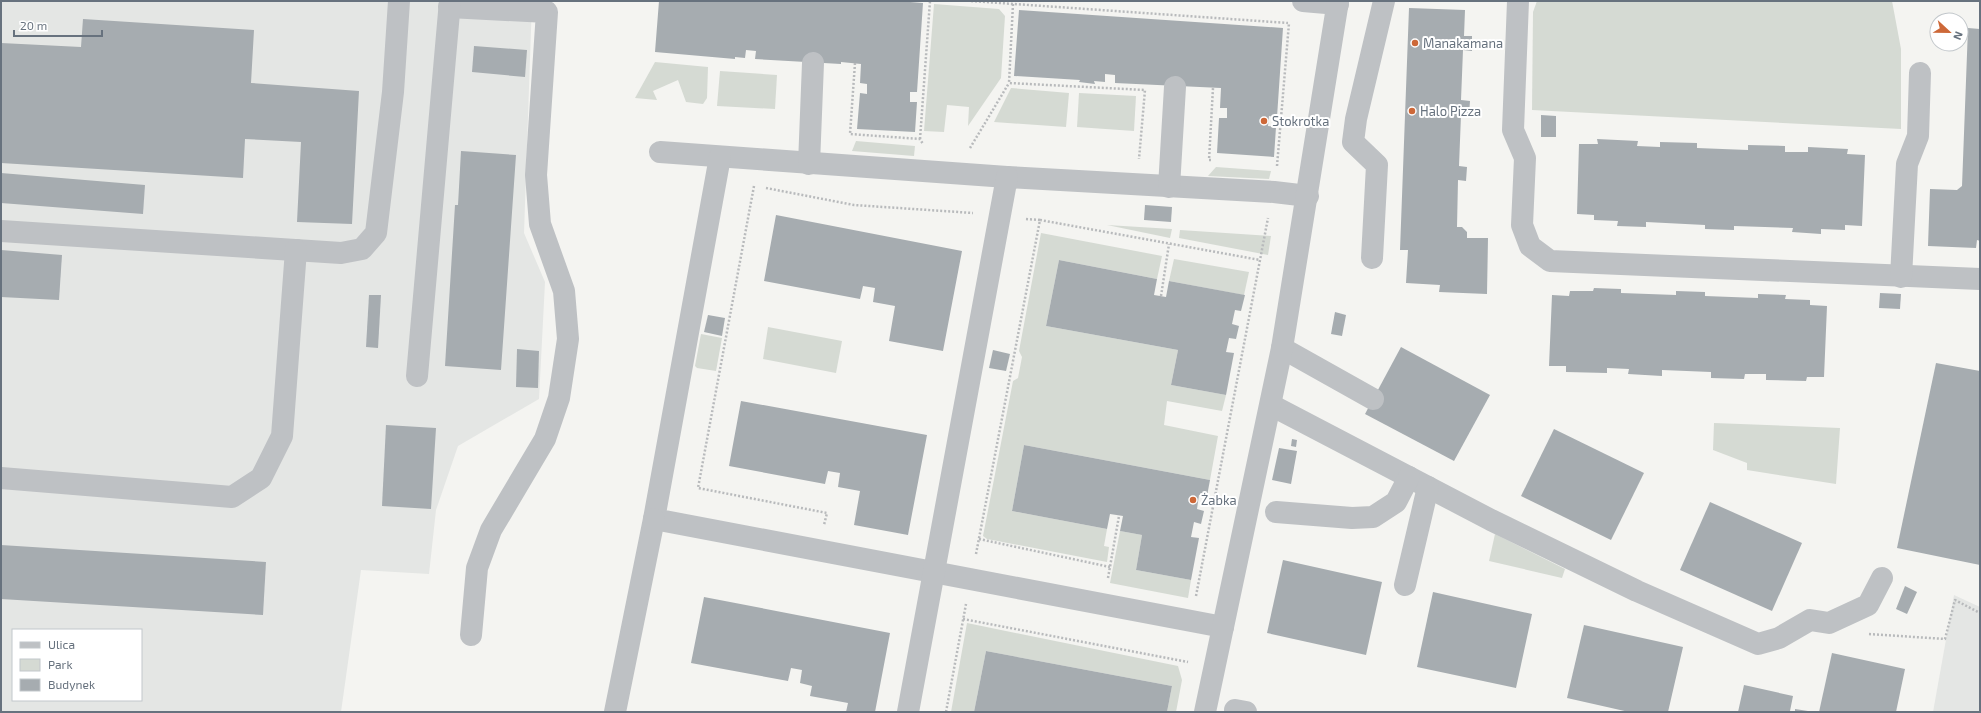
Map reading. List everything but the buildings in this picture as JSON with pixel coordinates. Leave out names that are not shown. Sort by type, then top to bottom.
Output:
[{"type":"street","points":[[1,231],[341,253],[362,249],[376,233],[394,92],[399,1]]},
{"type":"street","points":[[1205,712],[1282,348],[1308,196],[1338,2],[1308,1]]},
{"type":"street","points":[[1372,258],[1377,165],[1353,142],[1356,119],[1384,1]]},
{"type":"street","points":[[1518,1],[1513,130],[1525,158],[1522,225],[1530,246],[1550,261],[1901,277],[1980,279]]},
{"type":"street","points":[[416,376],[449,4],[547,12],[536,175],[540,224],[564,291],[568,339],[559,398],[545,439],[491,530],[477,568],[471,635]]},
{"type":"street","points":[[809,164],[813,63]]},
{"type":"street","points":[[1901,277],[1908,164],[1918,136],[1920,73]]},
{"type":"street","points":[[1169,187],[1175,87]]},
{"type":"street","points":[[660,152],[809,164],[1169,187],[1274,192],[1308,196]]},
{"type":"street","points":[[615,712],[654,519],[720,157]]},
{"type":"street","points":[[908,712],[1007,177]]},
{"type":"street","points":[[1,478],[232,497],[260,478],[282,436],[296,250]]},
{"type":"street","points":[[1282,348],[1373,399]]},
{"type":"street","points":[[1271,405],[1491,520],[1630,588],[1758,644],[1779,638],[1810,620],[1829,623],[1868,605],[1882,578]]},
{"type":"street","points":[[1276,512],[1352,518],[1373,516],[1396,502],[1409,477]]},
{"type":"street","points":[[1405,585],[1428,487]]},
{"type":"street","points":[[654,519],[1224,627]]},
{"type":"street","points":[[1235,712],[1235,710],[1246,712]]},
{"type":"path","points":[[927,150],[920,139],[930,1]]},
{"type":"path","points":[[971,1],[1311,24],[1308,1]]},
{"type":"path","points":[[967,152],[1008,83],[1013,4]]},
{"type":"path","points":[[1191,621],[1274,192],[1278,164],[1289,23]]},
{"type":"path","points":[[855,63],[850,134],[920,139]]},
{"type":"path","points":[[1008,83],[1145,90],[1137,185]]},
{"type":"path","points":[[1213,88],[1209,160],[1216,160]]},
{"type":"path","points":[[1273,164],[1278,164]]},
{"type":"path","points":[[824,528],[827,513],[698,488],[754,186],[854,205],[1040,220],[1260,260]]},
{"type":"path","points":[[1008,392],[1040,220]]},
{"type":"path","points":[[1161,296],[1170,244]]},
{"type":"path","points":[[1107,581],[1119,516]]},
{"type":"path","points":[[979,539],[1110,567]]},
{"type":"path","points":[[1829,623],[1874,635],[1945,639],[1955,600],[1980,613]]},
{"type":"path","points":[[963,619],[1176,659]]},
{"type":"shaded area","points":[[1,1],[532,1],[524,233],[545,282],[539,399],[458,446],[436,510],[429,574],[361,570],[341,712],[1,712]]},
{"type":"shaded area","points":[[1954,595],[1980,607],[1980,712],[1933,712]]},
{"type":"green space","points":[[1537,1],[1892,1],[1901,49],[1901,129],[1532,110],[1533,12]]},
{"type":"green space","points":[[934,4],[999,9],[1005,16],[1001,78],[968,126],[969,107],[947,105],[944,132],[924,131]]},
{"type":"green space","points":[[655,62],[708,67],[707,98],[703,104],[686,102],[678,80],[653,91],[657,100],[635,98]]},
{"type":"green space","points":[[720,71],[777,75],[775,109],[717,106]]},
{"type":"green space","points":[[1011,88],[1069,93],[1066,127],[994,122]]},
{"type":"green space","points":[[1079,93],[1136,96],[1134,131],[1077,127]]},
{"type":"green space","points":[[856,141],[915,146],[914,156],[852,151]]},
{"type":"green space","points":[[1216,167],[1271,171],[1269,179],[1208,176]]},
{"type":"green space","points":[[1107,225],[1172,229],[1170,238]]},
{"type":"green space","points":[[1180,230],[1271,236],[1268,255],[1179,238]]},
{"type":"green space","points":[[1041,233],[1162,256],[1157,279],[1059,260],[1046,326],[1178,350],[1171,385],[1226,395],[1222,411],[1167,401],[1164,425],[1218,436],[1210,480],[1024,445],[1012,511],[1107,529],[1104,546],[1109,547],[1107,562],[987,539],[983,536],[1013,381],[1018,378],[1022,357],[1019,351]]},
{"type":"green space","points":[[1174,259],[1249,272],[1244,295],[1169,281]]},
{"type":"green space","points":[[768,327],[842,341],[836,373],[763,359]]},
{"type":"green space","points":[[701,334],[722,338],[716,371],[697,368],[695,366]]},
{"type":"green space","points":[[1714,423],[1840,428],[1836,484],[1747,470],[1747,463],[1713,450]]},
{"type":"green space","points":[[1120,531],[1142,535],[1136,570],[1191,580],[1188,598],[1110,583]]},
{"type":"green space","points":[[1495,534],[1565,569],[1562,578],[1489,561]]},
{"type":"green space","points":[[967,623],[1178,666],[1182,680],[1176,712],[1167,712],[1172,686],[986,651],[974,712],[951,712]]},
{"type":"place","name":"Manakamana","points":[[1415,43]]},
{"type":"place","name":"Halo Pizza","points":[[1412,111]]},
{"type":"place","name":"Stokrotka","points":[[1264,121]]},
{"type":"place","name":"Żabka","points":[[1193,500]]}]
